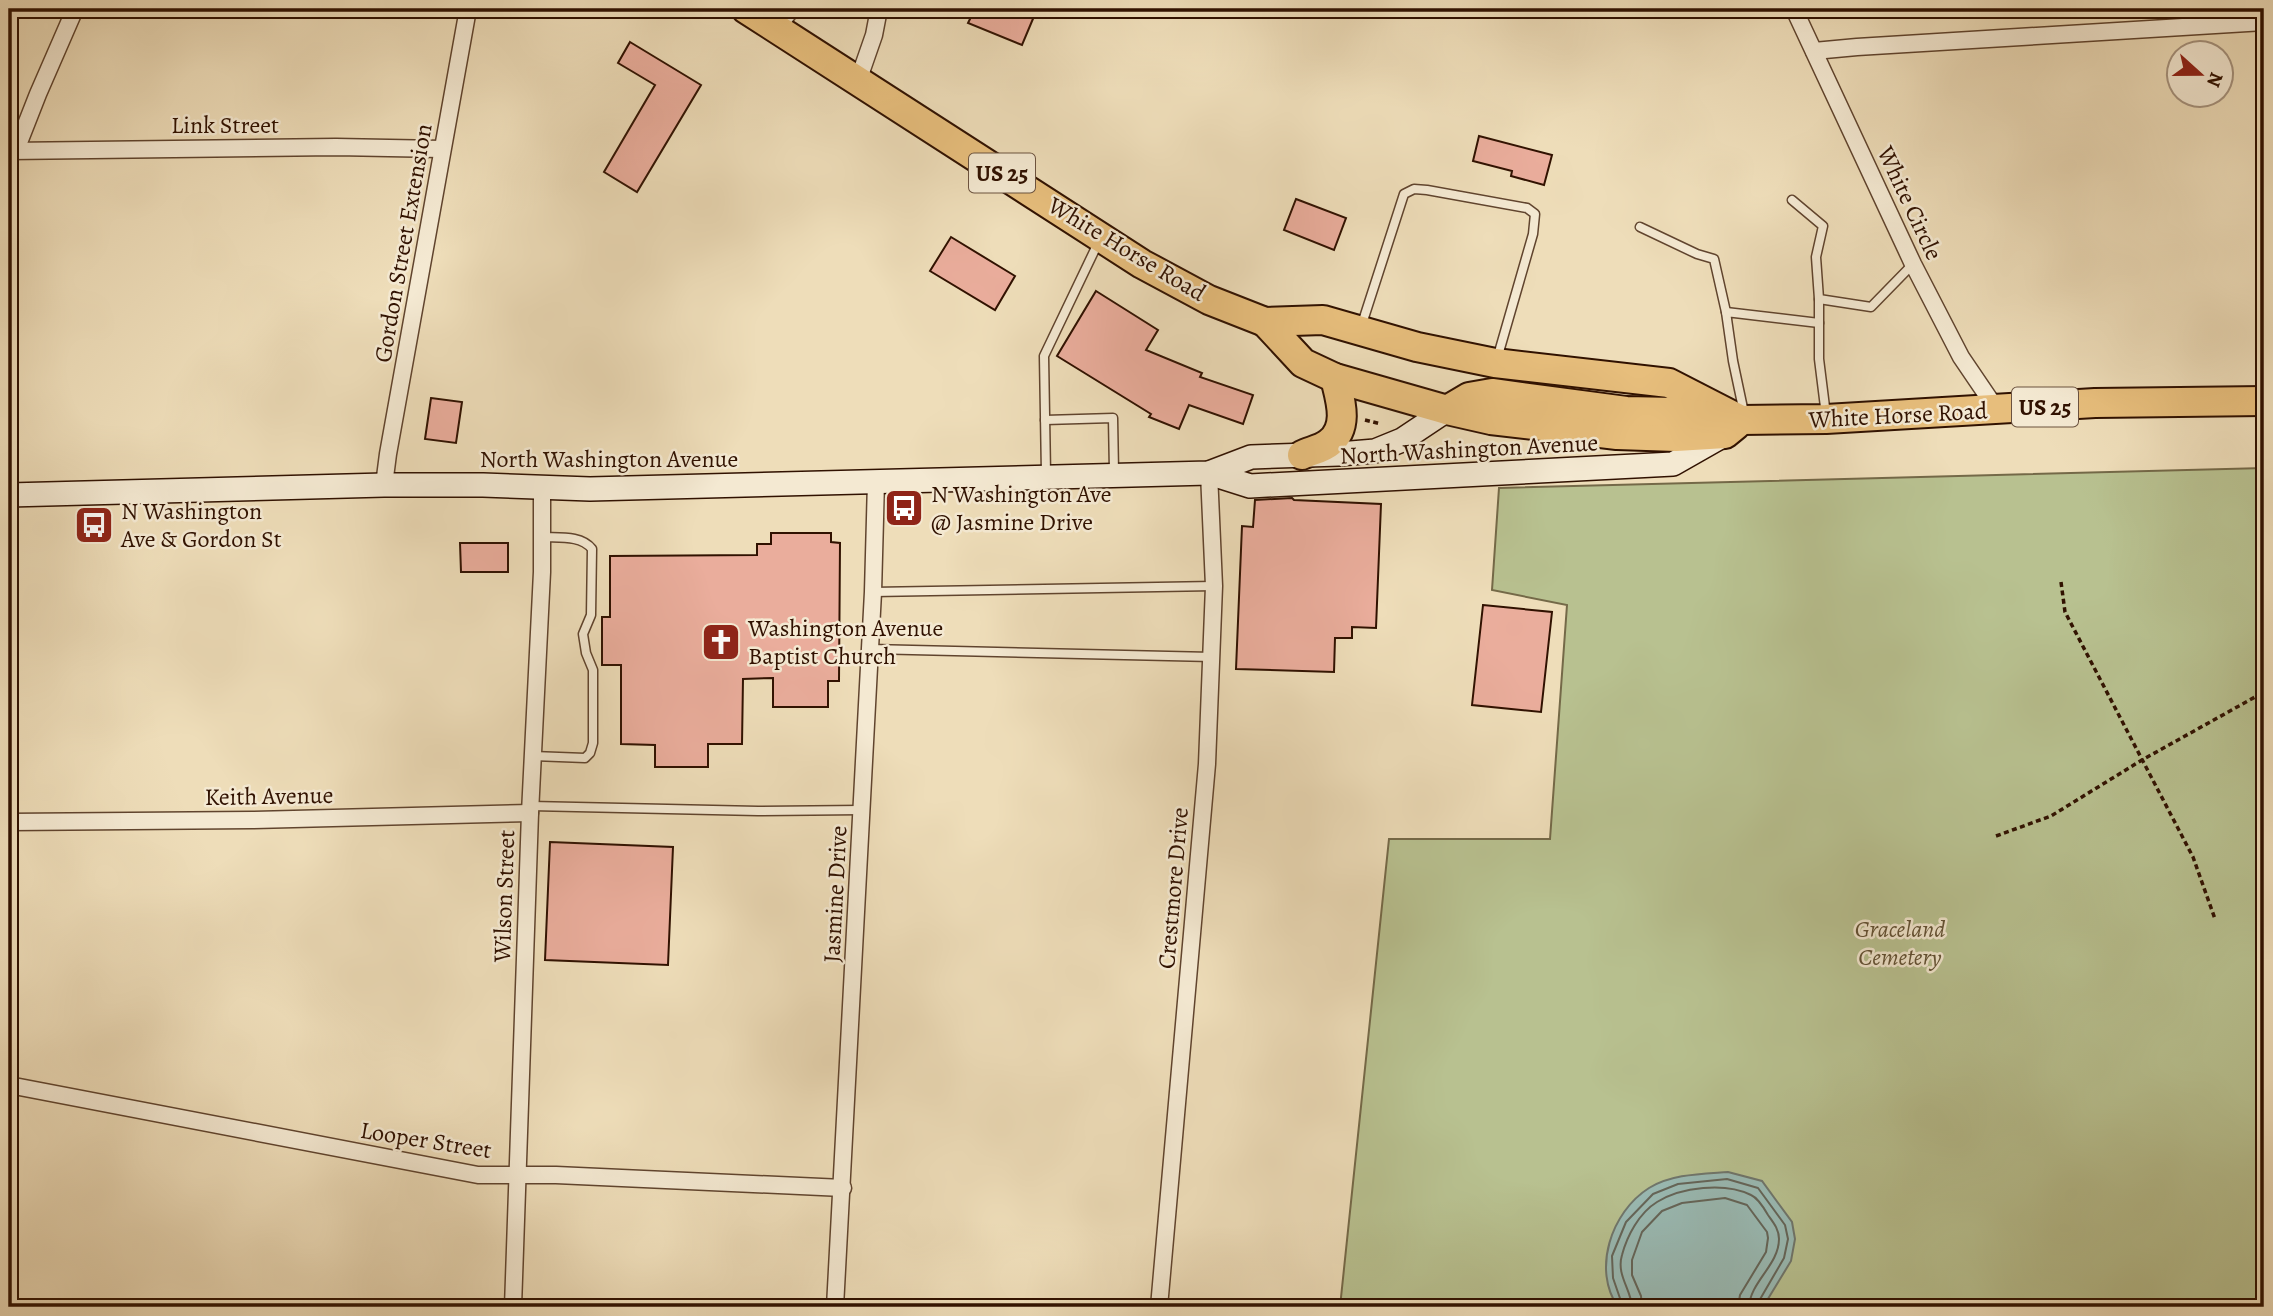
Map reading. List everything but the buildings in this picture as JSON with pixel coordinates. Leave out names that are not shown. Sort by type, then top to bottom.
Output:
[{"type":"highway","name":"White Horse Road","points":[[746,9],[788,20],[859,81],[1142,264],[1209,300],[1265,322],[1324,320],[1417,347],[1495,363],[1669,383],[1737,425],[2095,403],[2264,401]]},
{"type":"highway","name":"White Horse Road","points":[[1265,322],[1303,363],[1335,378],[1447,410]]},
{"type":"highway","points":[[1302,455],[1330,443],[1340,429],[1342,400],[1335,378]]},
{"type":"highway","points":[[1447,410],[1469,397],[1492,393],[1626,411],[1674,412],[1737,425]]},
{"type":"main road","name":"North Washington Avenue","points":[[1209,473],[1251,457],[1374,451],[1402,440],[1447,410]]},
{"type":"main road","name":"North Washington Avenue","points":[[9,495],[384,485],[590,489],[1209,473],[1250,486],[1673,464],[1737,425]]},
{"type":"street","points":[[12,151],[75,9]]},
{"type":"street","name":"Gordon Street Extension","points":[[384,485],[468,9]]},
{"type":"street","points":[[859,81],[874,35],[879,9]]},
{"type":"street","name":"White Circle","points":[[1794,9],[1913,264],[1961,357],[1997,410]]},
{"type":"street","points":[[1814,51],[2264,22]]},
{"type":"street","name":"Link Street","points":[[12,151],[336,147],[442,149]]},
{"type":"street","name":"Crestmore Drive","points":[[1159,1307],[1207,764],[1214,586],[1209,473]]},
{"type":"street","name":"Jasmine Drive","points":[[835,1307],[873,592],[876,482]]},
{"type":"street","name":"Wilson Street","points":[[513,1307],[530,810],[542,572],[542,487]]},
{"type":"street","name":"Keith Avenue","points":[[9,822],[252,820],[530,810]]},
{"type":"street","name":"Looper Street","points":[[9,1085],[478,1175],[570,1175],[843,1188]]},
{"type":"lane","points":[[1360,329],[1404,194],[1414,189],[1427,190],[1527,208],[1535,214],[1533,234],[1495,363]]},
{"type":"lane","points":[[1793,200],[1823,226],[1816,257],[1819,359],[1826,419]]},
{"type":"lane","points":[[1640,227],[1714,259],[1733,361],[1737,425]]},
{"type":"lane","points":[[1046,477],[1044,356],[1101,236]]},
{"type":"lane","points":[[1819,299],[1871,307],[1913,264]]},
{"type":"lane","points":[[1726,312],[1819,323]]},
{"type":"lane","points":[[1045,420],[1113,418],[1114,475]]},
{"type":"lane","points":[[533,755],[585,758],[593,743],[593,670],[583,635],[591,615],[593,549],[587,542],[542,537]]},
{"type":"lane","points":[[873,592],[1214,586]]},
{"type":"lane","points":[[870,649],[1212,657]]},
{"type":"lane","points":[[530,810],[862,810]]},
{"type":"path","points":[[1364,419],[1386,426]]},
{"type":"path","points":[[2061,582],[2065,612],[2193,857],[2215,919]]},
{"type":"path","points":[[1996,836],[2051,816],[2142,760],[2264,692]]},
{"type":"green space","name":"Graceland Cemetery","points":[[2264,468],[2264,1307],[1340,1307],[1389,839],[1550,839],[1567,605],[1492,590],[1499,488]]},
{"type":"water","points":[[1728,1172],[1762,1181],[1792,1222],[1795,1239],[1791,1261],[1763,1307],[1618,1307],[1610,1292],[1606,1259],[1616,1226],[1624,1212],[1636,1198],[1658,1183],[1687,1176]]},
{"type":"place","name":"N Washington Ave @ Jasmine Drive","points":[[904,508]]},
{"type":"place","name":"N Washington Ave & Gordon St","points":[[94,525]]},
{"type":"place","name":"Washington Avenue Baptist Church","points":[[721,642]]}]
